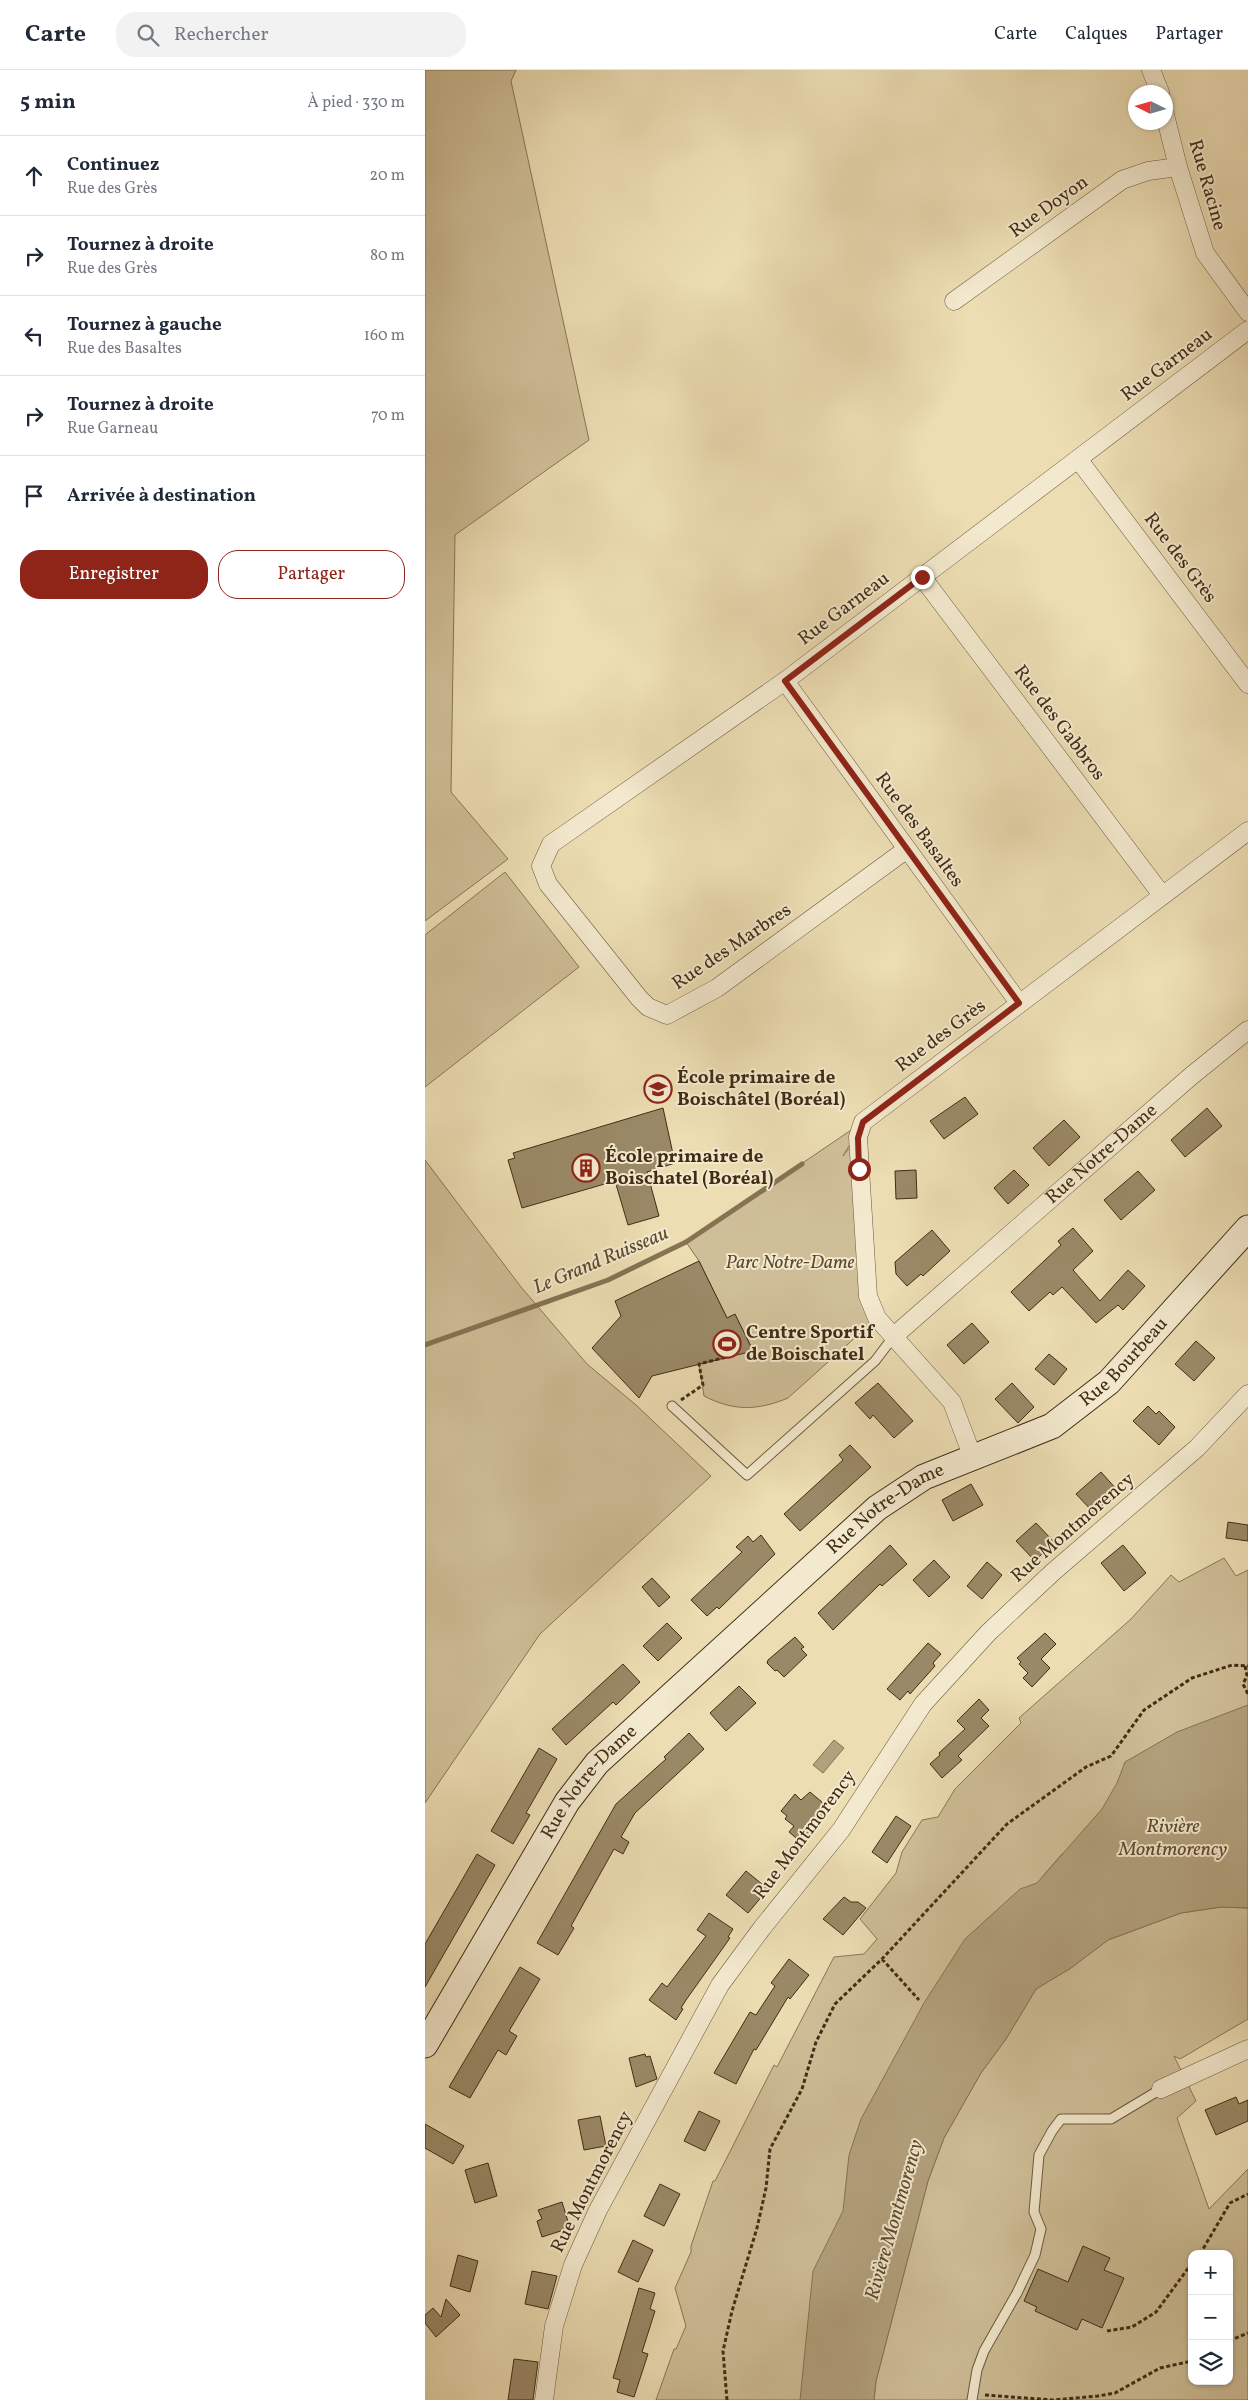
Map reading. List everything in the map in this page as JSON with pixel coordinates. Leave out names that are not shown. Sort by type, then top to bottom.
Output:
[{"type":"street","points":[[1151,70],[1157,85]]},
{"type":"street","name":"Rue Racine","points":[[1169,130],[1178,167],[1205,253],[1248,312]]},
{"type":"street","name":"Rue Doyon","points":[[955,301],[1122,180],[1148,171],[1178,167]]},
{"type":"street","name":"Rue Garneau","points":[[541,866],[551,844],[785,681],[1248,330]]},
{"type":"street","name":"Rue des Grès","points":[[1078,459],[1248,684]]},
{"type":"street","name":"Rue des Gabbros","points":[[922,577],[1163,896]]},
{"type":"street","name":"Rue des Basaltes","points":[[785,681],[1019,1003]]},
{"type":"street","name":"Rue des Grès","points":[[894,1336],[877,1318],[868,1296],[858,1145],[863,1122],[1248,830]]},
{"type":"street","name":"Rue des Marbres","points":[[541,866],[548,884],[639,998],[648,1007],[667,1015],[717,988],[907,849]]},
{"type":"street","name":"Rue Notre-Dame","points":[[894,1336],[1190,1077],[1248,1030]]},
{"type":"street","name":"Rue Bourbeau","points":[[973,1458],[1052,1426],[1109,1382],[1248,1228]]},
{"type":"street","points":[[894,1336],[952,1402],[973,1458]]},
{"type":"street","name":"Rue Montmorency","points":[[544,2400],[555,2326],[573,2265],[598,2210],[720,1986],[761,1928],[803,1879],[841,1830],[923,1704],[988,1633],[1053,1572],[1197,1448],[1248,1394]]},
{"type":"street","name":"Rue Notre-Dame","points":[[425,2045],[567,1802],[597,1763],[877,1508],[924,1477],[973,1458]]},
{"type":"street","points":[[1161,2089],[1248,2049]]},
{"type":"lane","points":[[672,1406],[747,1475],[875,1361],[894,1336]]},
{"type":"lane","points":[[976,2398],[977,2370],[1035,2255],[1041,2229],[1034,2212],[1039,2155],[1052,2131],[1061,2119],[1111,2119],[1161,2089]]},
{"type":"path","points":[[672,1406],[703,1385],[699,1364],[727,1357]]},
{"type":"path","points":[[727,2400],[723,2351],[759,2220],[766,2188],[770,2149],[802,2089],[816,2042],[835,2004],[882,1959],[1007,1824],[1086,1767],[1111,1756],[1144,1710],[1192,1678],[1232,1665],[1247,1666],[1243,1684],[1248,1694]]},
{"type":"path","points":[[882,1959],[919,2000]]},
{"type":"path","points":[[1202,2250],[1230,2203],[1248,2194]]},
{"type":"path","points":[[1107,2331],[1132,2327],[1156,2312],[1188,2268]]},
{"type":"path","points":[[1231,2340],[1248,2333]]},
{"type":"path","points":[[976,2398],[993,2394],[1053,2400],[1098,2396],[1115,2393],[1160,2368],[1188,2362]]},
{"type":"green space","points":[[425,70],[516,70],[511,81],[589,440],[455,535],[451,792],[508,859],[425,921]]},
{"type":"green space","points":[[505,872],[579,967],[425,1087],[425,935]]},
{"type":"green space","name":"Parc Notre-Dame","points":[[863,1122],[843,1156],[858,1137],[877,1318],[788,1398],[755,1407],[735,1407],[704,1396],[699,1364],[753,1350],[735,1315],[727,1318],[699,1261],[686,1242]]},
{"type":"green space","points":[[425,1160],[521,1287],[587,1364],[636,1405],[711,1476],[540,1634],[425,1803]]},
{"type":"green space","points":[[1224,1558],[1236,1576],[1248,1570],[1248,1785],[1075,1848],[1062,1854],[1042,1877],[828,2400],[656,2400],[674,2349],[676,2349],[686,2326],[675,2288],[691,2252],[691,2246],[713,2181],[715,2181],[774,2065],[777,2067],[834,1957],[864,1954],[877,1939],[860,1919],[896,1873],[902,1852],[922,1820],[938,1817],[955,1789],[1021,1723],[1019,1718],[1131,1619],[1171,1575],[1179,1582]]},
{"type":"green space","points":[[1221,1907],[1248,1908],[1248,2019],[1180,2059],[1174,2056],[1196,2101],[1177,2118],[1209,2209],[1248,2169],[1248,2400],[874,2400],[876,2381],[928,2181],[944,2138],[981,2073],[1006,2039],[1036,1989],[1071,1968],[1108,1940],[1181,1913]]},
{"type":"water","name":"Rivière Montmorency","points":[[1248,1705],[1248,1908],[1221,1907],[1181,1913],[1108,1940],[1071,1968],[1036,1989],[1006,2039],[981,2073],[944,2138],[928,2181],[876,2381],[874,2400],[800,2400],[813,2271],[843,2211],[849,2155],[861,2119],[924,2003],[965,1939],[1020,1889],[1037,1883],[1102,1809],[1117,1783],[1125,1762],[1177,1732]]},
{"type":"water","points":[[834,1740],[844,1748],[823,1773],[813,1765]]},
{"type":"building","points":[[965,1097],[978,1114],[944,1139],[930,1121]]},
{"type":"building","name":"École primaire de Boischatel (Boréal)","points":[[663,1108],[675,1163],[647,1172],[659,1216],[628,1225],[615,1181],[522,1208],[508,1160],[515,1158],[513,1153]]},
{"type":"building","points":[[1207,1108],[1222,1126],[1185,1157],[1171,1140]]},
{"type":"building","points":[[1064,1120],[1080,1137],[1049,1166],[1033,1148]]},
{"type":"building","points":[[916,1170],[917,1198],[896,1199],[895,1171]]},
{"type":"building","points":[[1014,1170],[1029,1185],[1008,1204],[994,1188]]},
{"type":"building","points":[[1138,1171],[1155,1190],[1121,1220],[1104,1200]]},
{"type":"building","points":[[1073,1228],[1093,1251],[1073,1270],[1100,1301],[1128,1270],[1145,1286],[1123,1310],[1118,1305],[1096,1323],[1062,1287],[1053,1295],[1050,1292],[1029,1311],[1011,1292],[1061,1245],[1058,1241]]},
{"type":"building","points":[[932,1230],[950,1251],[923,1276],[921,1274],[907,1286],[896,1274],[895,1262]]},
{"type":"building","points":[[699,1261],[727,1318],[735,1314],[753,1351],[652,1376],[639,1398],[592,1348],[621,1316],[615,1301]]},
{"type":"building","points":[[972,1323],[989,1342],[964,1364],[947,1345]]},
{"type":"building","points":[[1196,1341],[1215,1358],[1194,1381],[1175,1364]]},
{"type":"building","points":[[1049,1354],[1067,1369],[1054,1385],[1035,1369]]},
{"type":"building","points":[[878,1383],[913,1421],[894,1438],[873,1415],[870,1419],[855,1403]]},
{"type":"building","points":[[1012,1383],[1034,1407],[1018,1423],[995,1399]]},
{"type":"building","points":[[1148,1406],[1156,1414],[1159,1411],[1175,1427],[1159,1445],[1133,1421]]},
{"type":"building","points":[[850,1445],[871,1467],[800,1531],[784,1514],[843,1460],[839,1455]]},
{"type":"building","points":[[1101,1472],[1118,1491],[1094,1513],[1076,1494]]},
{"type":"building","points":[[971,1484],[983,1505],[953,1521],[942,1500]]},
{"type":"building","points":[[1228,1522],[1248,1525],[1248,1541],[1226,1538]]},
{"type":"building","points":[[1036,1523],[1054,1542],[1035,1561],[1016,1541]]},
{"type":"building","points":[[761,1535],[775,1554],[719,1609],[717,1607],[707,1616],[691,1600],[742,1552],[736,1547],[748,1536],[753,1542]]},
{"type":"building","points":[[890,1545],[907,1564],[882,1586],[880,1584],[833,1630],[818,1613]]},
{"type":"building","points":[[1123,1545],[1146,1573],[1124,1591],[1101,1563]]},
{"type":"building","points":[[934,1560],[950,1577],[929,1597],[913,1580]]},
{"type":"building","points":[[987,1562],[1002,1575],[982,1599],[967,1586]]},
{"type":"building","points":[[652,1578],[670,1597],[659,1607],[642,1587]]},
{"type":"building","points":[[667,1623],[682,1638],[658,1661],[643,1646]]},
{"type":"building","points":[[1045,1633],[1056,1644],[1041,1659],[1050,1668],[1032,1687],[1023,1678],[1028,1673],[1019,1664],[1021,1662],[1017,1658]]},
{"type":"building","points":[[795,1637],[804,1647],[801,1649],[807,1655],[784,1677],[767,1663],[768,1660]]},
{"type":"building","points":[[928,1643],[941,1654],[933,1663],[935,1666],[910,1694],[908,1691],[900,1700],[887,1689]]},
{"type":"building","points":[[623,1664],[640,1682],[616,1705],[613,1702],[566,1745],[552,1729]]},
{"type":"building","points":[[739,1686],[756,1703],[726,1731],[710,1713]]},
{"type":"building","points":[[979,1699],[989,1710],[981,1718],[989,1726],[958,1756],[962,1760],[942,1778],[930,1764],[965,1729],[957,1721]]},
{"type":"building","points":[[689,1733],[704,1749],[635,1813],[621,1837],[629,1842],[623,1854],[614,1849],[571,1926],[574,1928],[558,1955],[537,1943],[616,1804],[666,1759],[664,1757]]},
{"type":"building","points":[[539,1748],[557,1759],[526,1813],[530,1815],[513,1844],[491,1831]]},
{"type":"building","points":[[810,1792],[829,1808],[802,1843],[789,1832],[794,1826],[785,1819],[787,1816],[781,1811],[795,1794],[801,1800]]},
{"type":"building","points":[[896,1816],[911,1826],[887,1863],[872,1852]]},
{"type":"building","points":[[477,1854],[495,1865],[425,1987],[425,1944]]},
{"type":"building","points":[[746,1871],[768,1889],[748,1913],[726,1895]]},
{"type":"building","points":[[844,1897],[851,1902],[858,1902],[866,1908],[843,1935],[823,1919]]},
{"type":"building","points":[[709,1913],[733,1929],[728,1937],[730,1938],[686,2000],[676,2020],[649,2000],[662,1983],[667,1987],[706,1936],[697,1930]]},
{"type":"building","points":[[789,1959],[809,1975],[790,1999],[788,1997],[756,2050],[754,2049],[736,2084],[714,2073],[750,2012],[756,2015],[775,1986],[771,1983]]},
{"type":"building","points":[[520,1967],[540,1979],[509,2031],[517,2036],[506,2055],[498,2050],[470,2098],[449,2087]]},
{"type":"building","points":[[645,2054],[646,2057],[650,2056],[657,2079],[636,2087],[629,2058]]},
{"type":"building","points":[[1236,2097],[1239,2104],[1248,2100],[1248,2121],[1216,2135],[1205,2110]]},
{"type":"building","points":[[699,2111],[720,2121],[705,2151],[684,2141]]},
{"type":"building","points":[[600,2116],[606,2146],[584,2150],[578,2120]]},
{"type":"building","points":[[425,2124],[464,2146],[453,2164],[425,2148]]},
{"type":"building","points":[[488,2163],[497,2196],[475,2203],[465,2170]]},
{"type":"building","points":[[660,2184],[680,2194],[664,2226],[644,2216]]},
{"type":"building","points":[[562,2202],[570,2228],[542,2237],[537,2221],[542,2219],[538,2210]]},
{"type":"building","points":[[633,2240],[653,2250],[638,2282],[618,2272]]},
{"type":"building","points":[[1083,2246],[1110,2258],[1104,2270],[1124,2278],[1102,2328],[1082,2319],[1077,2330],[1035,2311],[1037,2307],[1024,2301],[1038,2269],[1068,2282]]},
{"type":"building","points":[[458,2255],[478,2261],[470,2292],[450,2286]]},
{"type":"building","points":[[532,2271],[557,2276],[548,2309],[525,2304]]},
{"type":"building","points":[[639,2288],[655,2293],[650,2309],[655,2311],[642,2352],[648,2354],[634,2397],[617,2392],[620,2380],[613,2378]]},
{"type":"building","points":[[446,2299],[460,2315],[436,2337],[425,2323],[425,2315],[433,2308],[441,2317]]},
{"type":"building","points":[[514,2359],[538,2362],[533,2400],[508,2400]]},
{"type":"waterway","name":"Le Grand Ruisseau","points":[[425,1345],[608,1280],[686,1242],[802,1164]]},
{"type":"place","name":"École primaire de Boischâtel (Boréal)","points":[[658,1089]]},
{"type":"place","name":"École primaire de Boischatel (Boréal)","points":[[586,1168]]},
{"type":"place","name":"Centre Sportif de Boischatel","points":[[727,1344]]},
{"type":"route","points":[[859,1169],[858,1138],[863,1122],[1019,1003],[785,681],[922,577]]}]
